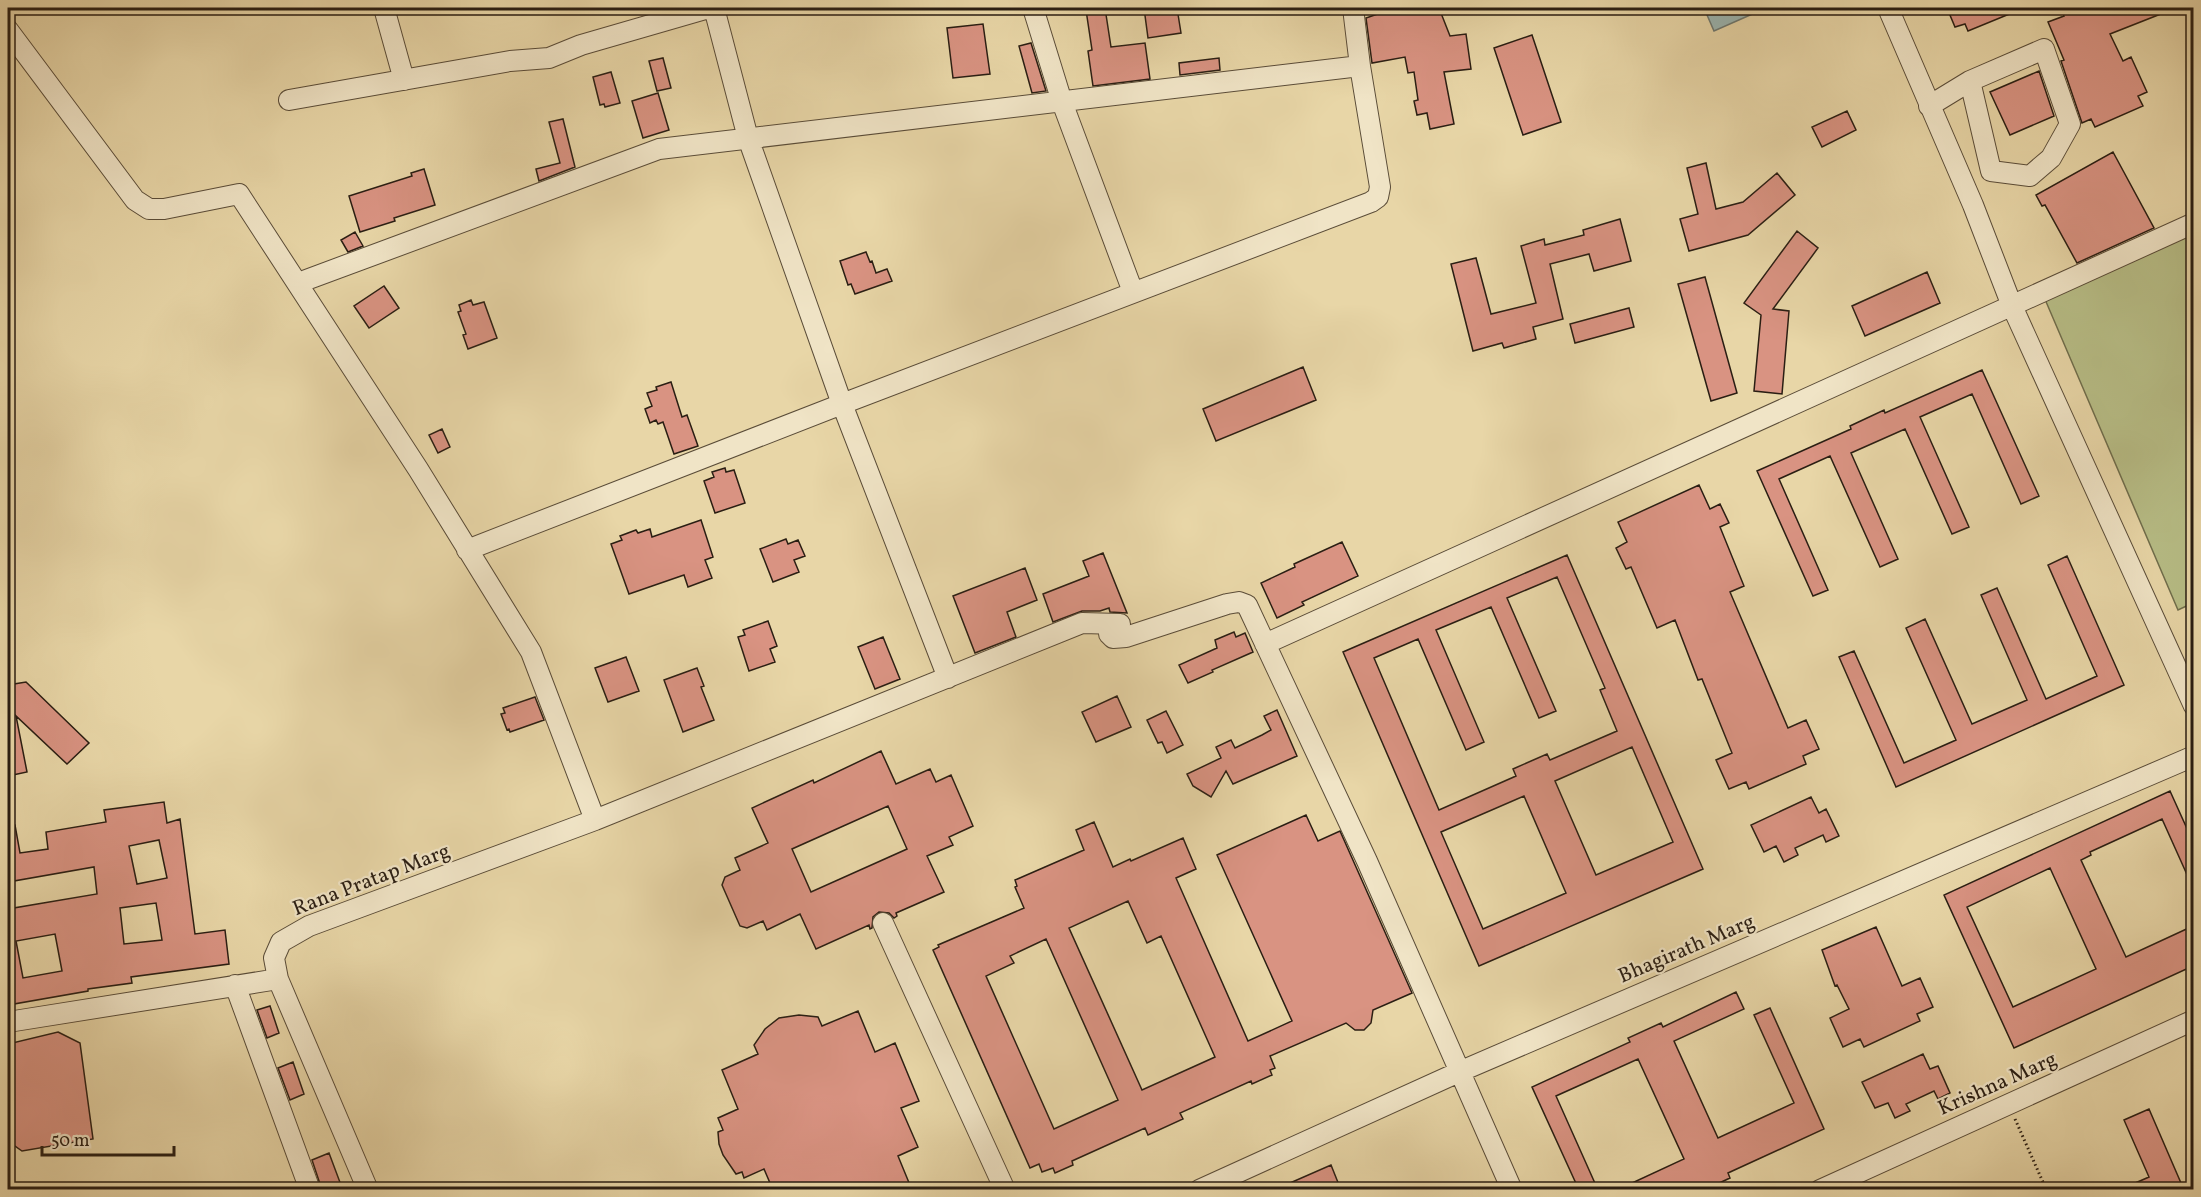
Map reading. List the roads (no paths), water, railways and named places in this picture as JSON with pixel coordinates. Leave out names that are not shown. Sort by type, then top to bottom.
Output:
[{"type":"street","points":[[384,8],[404,80]]},
{"type":"street","points":[[289,100],[510,61],[549,58],[581,45],[709,8]]},
{"type":"street","points":[[714,8],[748,138],[842,404],[948,678]]},
{"type":"street","points":[[1033,8],[1062,102],[1133,292]]},
{"type":"street","points":[[467,550],[1133,292],[1363,206],[1378,197],[1380,187],[1353,8]]},
{"type":"street","points":[[1888,8],[1973,205],[2012,306],[2193,706]]},
{"type":"street","points":[[8,30],[135,200],[149,209],[238,194],[418,469],[531,652],[596,820]]},
{"type":"street","points":[[1929,106],[1970,81],[2044,49],[2070,124],[2051,158],[2030,176],[1991,171],[1970,81]]},
{"type":"street","points":[[298,283],[659,149],[1360,66]]},
{"type":"street","points":[[1512,1190],[1367,861],[1265,644],[2193,223]]},
{"type":"street","name":"Rana Pratap Marg","points":[[368,1190],[278,979],[274,958],[280,942],[309,926],[596,820],[1082,623],[1120,624],[1109,634],[1113,638],[1126,637],[1239,602],[1247,605],[1265,644]]},
{"type":"street","name":"Bhagirath Marg","points":[[1199,1190],[1460,1072],[2193,756]]},
{"type":"street","points":[[884,923],[1005,1190]]},
{"type":"street","points":[[8,1022],[278,979]]},
{"type":"street","points":[[235,986],[310,1190]]},
{"type":"street","name":"Krishna Marg","points":[[1820,1190],[2193,1020]]},
{"type":"water","points":[[1704,8],[1766,8],[1714,31]]}]
